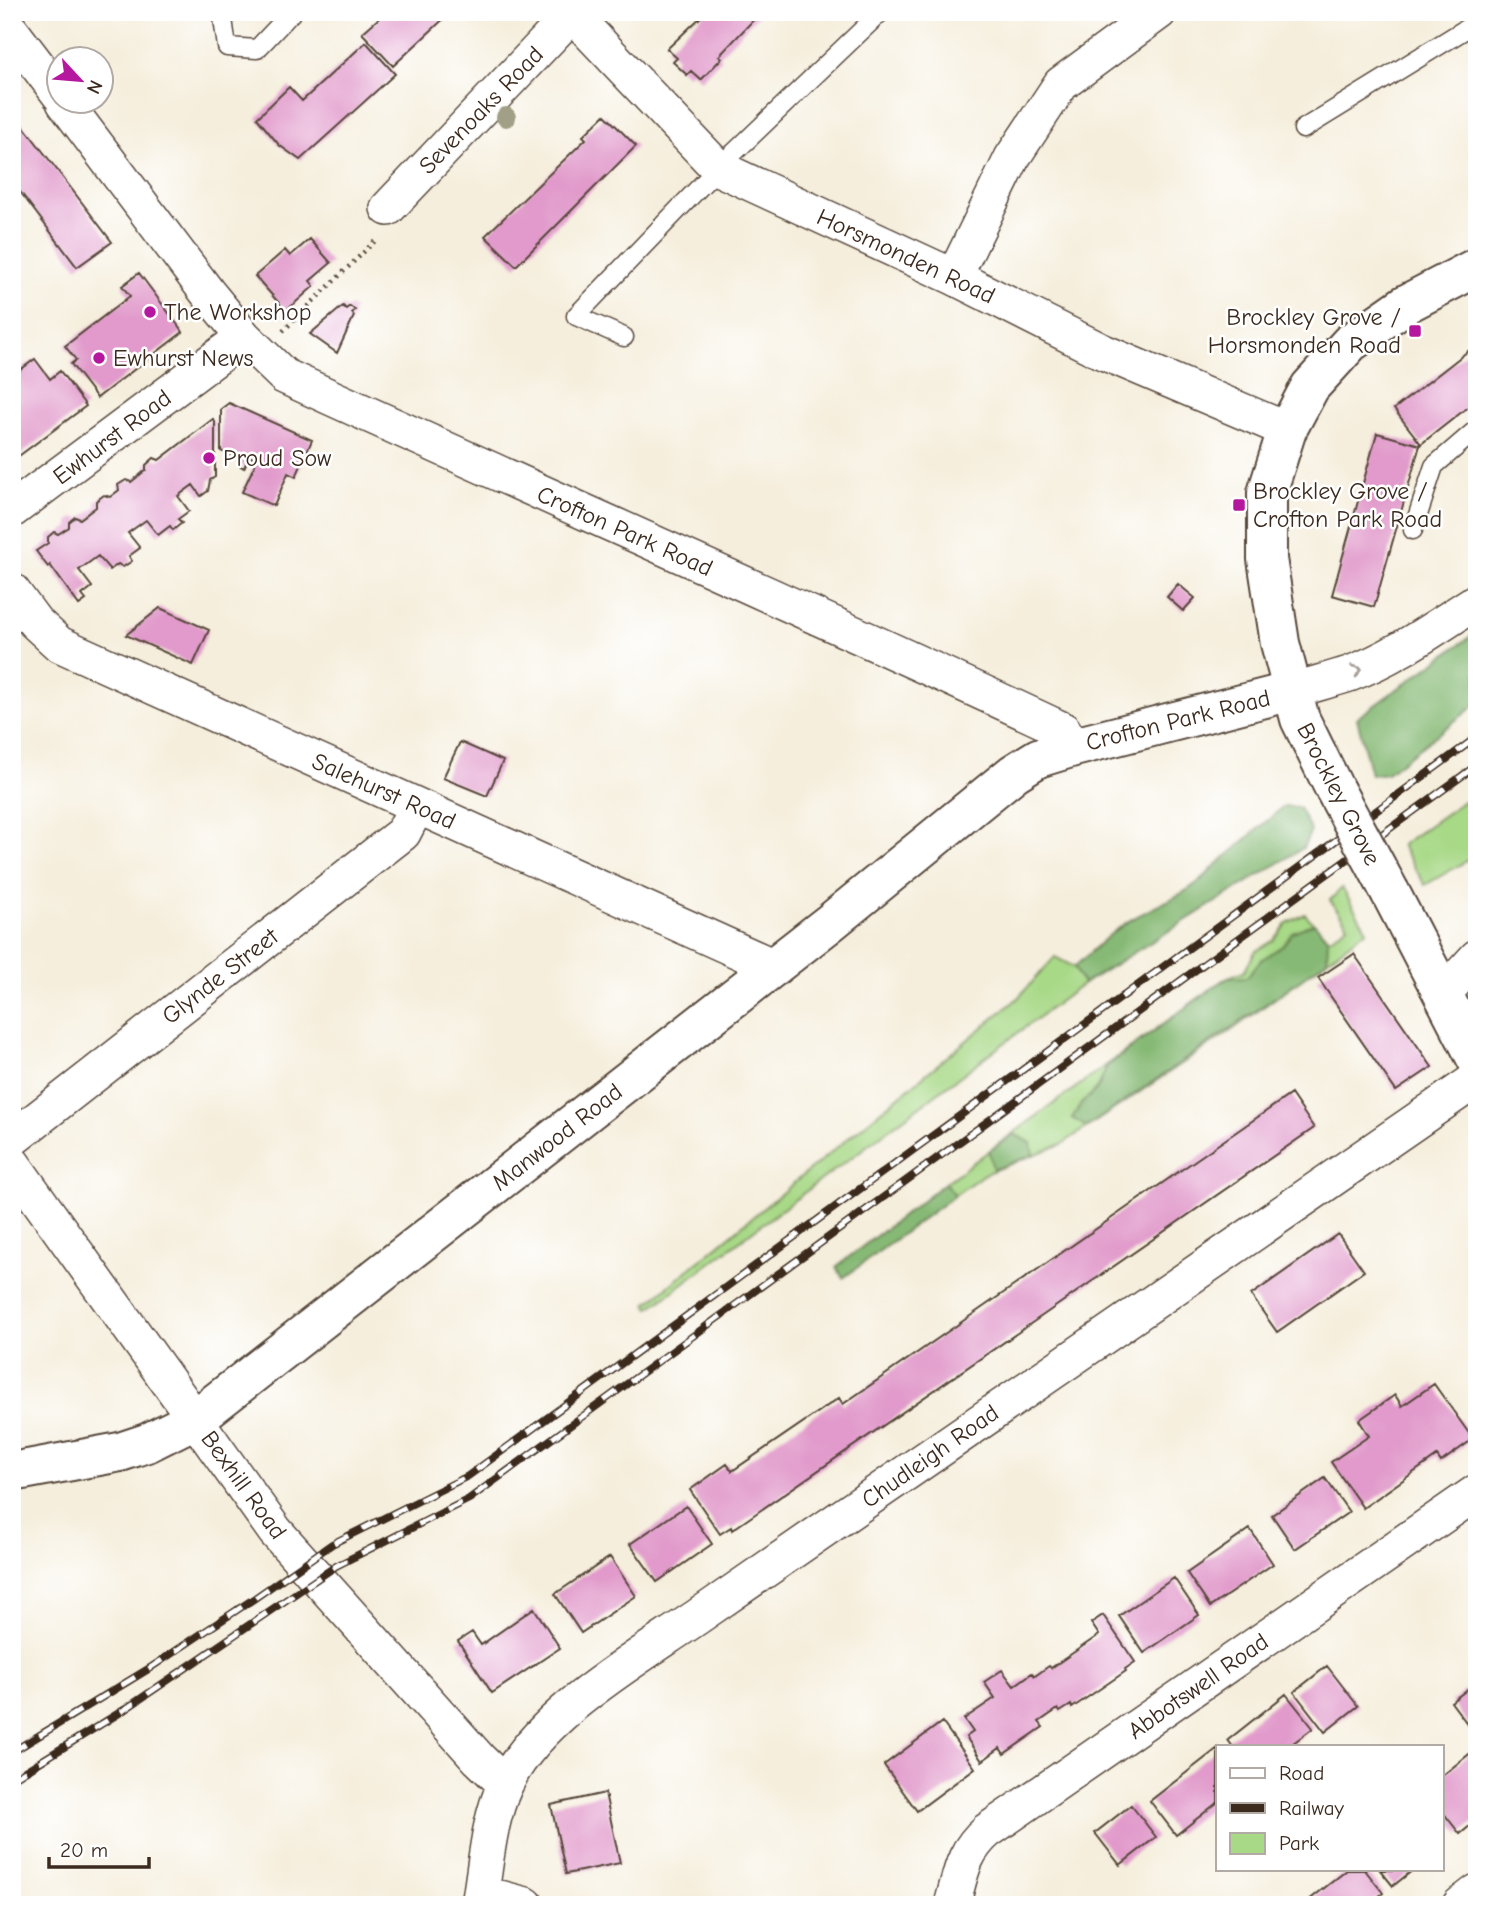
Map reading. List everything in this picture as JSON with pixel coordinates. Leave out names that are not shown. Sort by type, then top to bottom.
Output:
[{"type":"street","points":[[954,277],[1012,158],[1061,84],[1159,12]]},
{"type":"street","name":"Horsmonden Road","points":[[572,13],[718,167],[954,277],[1101,351],[1287,430]]},
{"type":"street","name":"Sevenoaks Road","points":[[387,220],[572,13]]},
{"type":"street","points":[[12,32],[46,77]]},
{"type":"street","name":"Crofton Park Road","points":[[75,116],[251,345],[285,376],[886,647],[1063,730],[1074,747],[1292,691]]},
{"type":"street","name":"Brockley Grove","points":[[1477,267],[1406,304],[1350,342],[1310,387],[1287,430],[1267,493],[1267,559],[1279,635],[1300,719],[1477,1060]]},
{"type":"street","name":"Ewhurst Road","points":[[12,510],[251,345]]},
{"type":"street","name":"Salehurst Road","points":[[12,591],[35,622],[58,644],[774,967]]},
{"type":"street","points":[[1292,691],[1373,663],[1409,645],[1477,601]]},
{"type":"street","name":"Manwood Road","points":[[12,1472],[120,1452],[147,1443],[195,1419],[774,967],[1014,774],[1038,758],[1074,747]]},
{"type":"street","name":"Glynde Street","points":[[12,1139],[403,833],[417,806]]},
{"type":"street","points":[[1444,993],[1477,957]]},
{"type":"street","name":"Chudleigh Road","points":[[480,1899],[494,1814],[505,1784],[529,1747],[566,1711],[605,1681],[1477,1079]]},
{"type":"street","name":"Bexhill Road","points":[[12,1163],[275,1531],[479,1759],[505,1784]]},
{"type":"street","name":"Abbotswell Road","points":[[953,1905],[963,1863],[972,1844],[987,1831],[1477,1492]]},
{"type":"street","points":[[1460,1905],[1477,1892]]},
{"type":"street","points":[[480,1899],[526,1905]]},
{"type":"lane","points":[[222,12],[227,47],[257,49],[292,12]]},
{"type":"lane","points":[[624,337],[576,317],[718,167],[881,12]]},
{"type":"lane","points":[[1303,129],[1477,22]]},
{"type":"lane","points":[[1413,530],[1434,466],[1477,429]]},
{"type":"path","points":[[251,345],[387,220]]},
{"type":"green space","points":[[1477,632],[1477,704],[1387,773],[1371,775],[1357,718]]},
{"type":"green space","points":[[1477,792],[1477,855],[1425,885],[1401,845]]},
{"type":"green space","points":[[1284,806],[1299,808],[1311,831],[1303,848],[1083,984],[1074,967],[1103,941],[1126,923],[1196,884]]},
{"type":"green space","points":[[1342,888],[1367,930],[1231,1031],[1062,1144],[984,1174],[955,1195],[945,1183],[1226,978],[1244,971],[1255,952],[1274,940],[1287,923],[1305,914],[1329,939],[1348,925],[1330,900]]},
{"type":"green space","points":[[1314,923],[1328,939],[1327,960],[1087,1127],[1072,1118],[1082,1103],[1098,1088],[1107,1066],[1226,978],[1247,977],[1261,960],[1282,946],[1293,932]]},
{"type":"green space","points":[[1055,957],[1074,967],[1083,984],[650,1308],[647,1304],[1017,999]]},
{"type":"green space","points":[[1014,1134],[1031,1143],[1033,1155],[993,1170],[989,1151]]},
{"type":"green space","points":[[945,1183],[955,1195],[843,1278],[836,1267]]},
{"type":"building","points":[[386,12],[451,12],[393,66],[362,33]]},
{"type":"building","points":[[706,12],[761,12],[719,56],[722,58],[701,80],[691,71],[687,75],[673,62],[677,58],[667,49]]},
{"type":"building","points":[[366,42],[395,74],[300,160],[279,145],[257,118],[289,87],[302,101]]},
{"type":"building","points":[[12,111],[112,242],[77,267],[12,181]]},
{"type":"building","points":[[605,115],[636,146],[516,266],[485,236],[586,139],[583,136]]},
{"type":"building","points":[[310,239],[331,263],[310,281],[314,286],[286,311],[255,276],[285,250],[290,256]]},
{"type":"building","points":[[139,273],[183,332],[97,398],[71,364],[76,360],[65,346],[130,296],[122,286]]},
{"type":"building","points":[[343,306],[346,309],[350,306],[355,310],[337,353],[310,334]]},
{"type":"building","points":[[1477,344],[1477,400],[1421,444],[1394,409]]},
{"type":"building","points":[[35,359],[50,379],[60,371],[86,406],[12,461],[12,407],[20,401],[12,392],[12,376]]},
{"type":"building","points":[[229,403],[312,440],[296,477],[288,473],[274,506],[242,492],[257,460],[249,456],[244,468],[239,465],[241,460],[221,451],[221,409]]},
{"type":"building","points":[[213,419],[215,477],[210,480],[208,491],[201,496],[193,485],[178,496],[189,511],[178,519],[182,523],[173,530],[170,526],[158,535],[146,520],[128,533],[140,548],[129,556],[132,561],[123,567],[118,564],[110,570],[98,556],[79,570],[92,587],[82,595],[86,600],[79,605],[50,565],[48,567],[36,551],[48,543],[48,537],[54,532],[58,534],[69,527],[69,522],[75,517],[80,519],[96,507],[96,501],[104,495],[110,497],[119,490],[118,485],[126,480],[131,482],[146,470],[146,465],[154,458],[159,460]]},
{"type":"building","points":[[1377,433],[1420,445],[1374,607],[1332,595]]},
{"type":"building","points":[[1178,584],[1195,598],[1183,611],[1167,597]]},
{"type":"building","points":[[160,608],[209,630],[193,665],[126,635]]},
{"type":"building","points":[[460,742],[503,761],[487,796],[443,778]]},
{"type":"building","points":[[1354,954],[1432,1067],[1396,1091],[1318,978]]},
{"type":"building","points":[[1291,1094],[1314,1128],[732,1530],[731,1527],[720,1534],[690,1490],[727,1464],[732,1471],[839,1398],[843,1404]]},
{"type":"building","points":[[1338,1234],[1364,1271],[1277,1332],[1251,1295]]},
{"type":"building","points":[[1434,1384],[1473,1439],[1441,1462],[1437,1456],[1363,1508],[1331,1462],[1369,1436],[1359,1420],[1395,1395],[1402,1406]]},
{"type":"building","points":[[1325,1478],[1349,1512],[1295,1549],[1272,1515]]},
{"type":"building","points":[[686,1506],[712,1544],[657,1582],[630,1544]]},
{"type":"building","points":[[1250,1529],[1273,1564],[1210,1607],[1187,1573]]},
{"type":"building","points":[[610,1557],[636,1596],[581,1633],[555,1594]]},
{"type":"building","points":[[1174,1578],[1199,1615],[1144,1653],[1119,1616]]},
{"type":"building","points":[[534,1608],[560,1648],[492,1693],[458,1641],[472,1632],[481,1645]]},
{"type":"building","points":[[1103,1615],[1135,1662],[1072,1708],[1071,1705],[1060,1712],[1058,1709],[1039,1722],[1043,1727],[1004,1754],[1000,1748],[982,1761],[966,1737],[973,1732],[964,1719],[995,1698],[984,1682],[1002,1670],[1014,1686],[1032,1673],[1035,1676],[1049,1666],[1051,1668],[1099,1635],[1091,1623]]},
{"type":"building","points":[[1327,1666],[1358,1706],[1325,1732],[1294,1692]]},
{"type":"building","points":[[1477,1682],[1477,1737],[1451,1702]]},
{"type":"building","points":[[1286,1694],[1313,1728],[1291,1745],[1232,1745],[1228,1740]]},
{"type":"building","points":[[942,1722],[975,1768],[917,1811],[884,1765]]},
{"type":"building","points":[[1216,1750],[1216,1804],[1176,1835],[1150,1801]]},
{"type":"building","points":[[1473,1751],[1477,1756],[1477,1820],[1460,1834],[1444,1814],[1444,1774]]},
{"type":"building","points":[[605,1793],[620,1863],[566,1874],[551,1805]]},
{"type":"building","points":[[1131,1805],[1156,1837],[1120,1865],[1095,1833]]},
{"type":"building","points":[[1346,1871],[1366,1871],[1383,1893],[1368,1905],[1311,1905],[1308,1901]]},
{"type":"building","points":[[1381,1871],[1412,1871],[1393,1886]]},
{"type":"railway","points":[[12,1752],[150,1668],[332,1544],[468,1476],[1477,737]]},
{"type":"railway","points":[[12,1779],[124,1710],[336,1566],[469,1499],[1477,765]]},
{"type":"place","name":"The Workshop","points":[[150,312]]},
{"type":"place","name":"Brockley Grove / Horsmonden Road","points":[[1415,331]]},
{"type":"place","name":"Ewhurst News","points":[[99,358]]},
{"type":"place","name":"Proud Sow","points":[[209,458]]},
{"type":"place","name":"Brockley Grove / Crofton Park Road","points":[[1239,505]]}]
